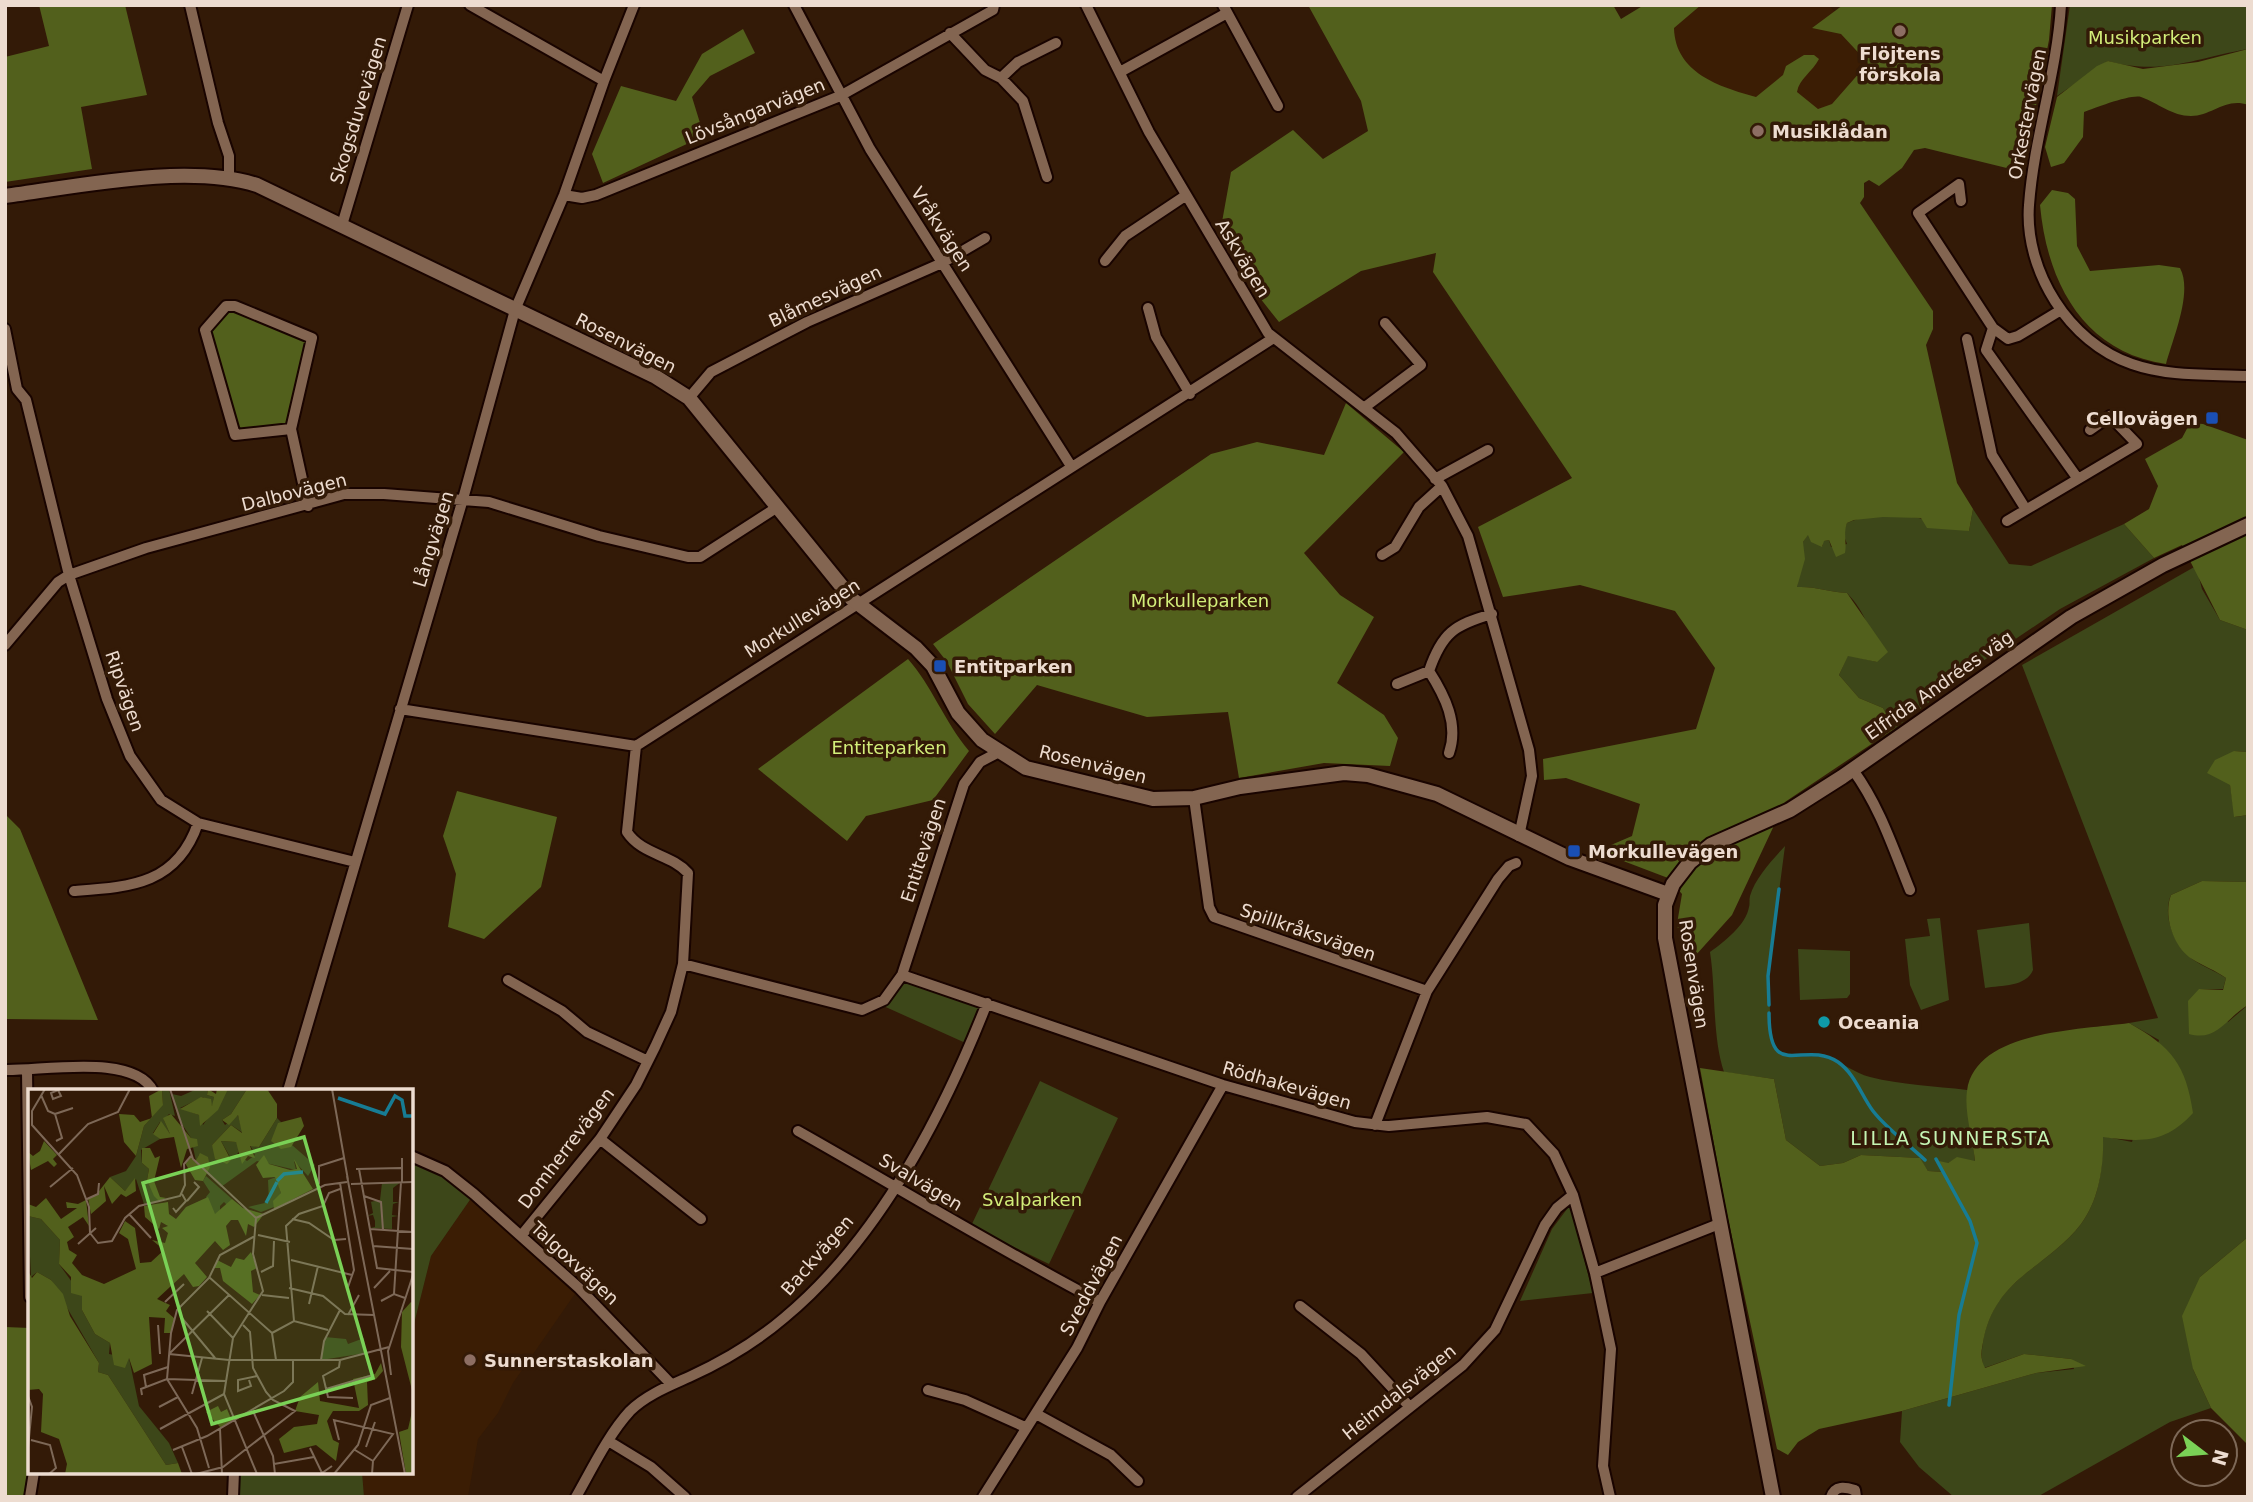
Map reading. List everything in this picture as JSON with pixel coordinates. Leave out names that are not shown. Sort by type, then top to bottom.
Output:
[{"type":"street","points":[[190,5],[218,123],[229,156],[229,176]]},
{"type":"street","name":"Skogsduvevägen","points":[[342,225],[408,5]]},
{"type":"street","points":[[470,5],[604,81]]},
{"type":"street","name":"Långvägen","points":[[289,1089],[463,499],[515,310],[564,195],[634,5]]},
{"type":"street","name":"Vråkvägen","points":[[794,5],[840,96],[1070,466]]},
{"type":"street","name":"Lövsångarvägen","points":[[564,195],[582,198],[596,195],[840,96],[993,10],[994,5]]},
{"type":"street","name":"Askvägen","points":[[1086,5],[1185,195],[1272,339]]},
{"type":"street","name":"Orkestervägen","points":[[2062,5],[2059,42],[2036,148],[2029,208],[2037,264],[2061,310],[2095,345],[2130,364],[2169,373],[2248,376]]},
{"type":"street","points":[[1120,72],[1225,9],[1278,106]]},
{"type":"street","points":[[950,33],[985,69],[1001,78],[1023,101],[1047,177]]},
{"type":"street","points":[[1001,78],[1018,62],[1056,43]]},
{"type":"street","name":"Rosenvägen","points":[[5,195],[174,177],[229,176],[257,185],[342,225],[656,377],[688,398],[852,599],[916,648],[933,666],[958,713],[982,740],[999,752],[1043,773],[1139,797],[1194,798],[1314,777],[1368,775],[1437,794],[1519,836],[1668,894],[1665,905],[1665,938],[1773,1497]]},
{"type":"street","points":[[1961,201],[1959,184],[1918,213],[1993,328],[2008,339],[2018,336],[2061,310]]},
{"type":"street","points":[[1105,261],[1125,236],[1185,195]]},
{"type":"street","name":"Blåmesvägen","points":[[688,398],[711,372],[807,322],[942,264],[985,238]]},
{"type":"street","points":[[291,429],[235,435],[205,330],[226,306],[235,306],[312,338],[291,429],[308,506]]},
{"type":"street","points":[[1148,308],[1156,337],[1190,394]]},
{"type":"street","points":[[1365,407],[1421,365],[1385,323]]},
{"type":"street","points":[[1993,328],[1986,350],[2078,479]]},
{"type":"street","name":"Ripvägen","points":[[5,329],[11,388],[25,395],[69,575],[107,699],[130,756],[161,800],[198,823],[355,862]]},
{"type":"street","points":[[1272,339],[1396,433],[1439,483],[1468,536],[1529,750],[1532,776],[1519,836]]},
{"type":"street","name":"Morkullevägen","points":[[636,746],[1070,466],[1190,394],[1272,339]]},
{"type":"street","points":[[1966,339],[1992,455],[2025,508]]},
{"type":"street","points":[[2007,521],[2137,444],[2110,416],[2090,430]]},
{"type":"street","points":[[1382,555],[1395,547],[1419,508],[1439,483],[1488,450]]},
{"type":"street","name":"Dalbovägen","points":[[5,645],[58,582],[69,575],[146,548],[308,506],[344,494],[489,502],[599,536],[688,557],[700,557],[776,508]]},
{"type":"street","name":"Elfrida Andrées väg","points":[[1668,894],[1690,862],[1711,845],[1790,810],[1853,770],[2071,617],[2163,565],[2248,525]]},
{"type":"street","points":[[1397,684],[1429,671],[1446,635],[1468,621],[1492,614]]},
{"type":"street","points":[[1429,671],[1446,698],[1454,738],[1448,753]]},
{"type":"street","points":[[400,709],[636,746]]},
{"type":"street","name":"Domherrevägen","points":[[521,1236],[600,1139],[636,1085],[671,1012],[683,964],[688,873],[682,867],[642,849],[628,832],[636,746]]},
{"type":"street","name":"Entitevägen","points":[[902,975],[964,784],[980,762],[999,752]]},
{"type":"street","points":[[1853,770],[1864,780],[1879,810],[1910,890]]},
{"type":"street","name":"Spillkråksvägen","points":[[1194,798],[1209,907],[1214,918],[1427,991]]},
{"type":"street","points":[[74,891],[122,887],[149,881],[178,861],[192,842],[198,823]]},
{"type":"street","points":[[1375,1125],[1427,991],[1498,879],[1508,866],[1516,863]]},
{"type":"street","points":[[683,964],[862,1010],[884,1000],[902,975]]},
{"type":"street","name":"Rödhakevägen","points":[[902,975],[1223,1086],[1355,1122],[1375,1125],[1487,1117],[1526,1124],[1554,1154],[1573,1195],[1595,1273],[1611,1349],[1603,1466],[1609,1497]]},
{"type":"street","points":[[508,980],[562,1011],[587,1032],[648,1061]]},
{"type":"street","name":"Backvägen","points":[[576,1497],[631,1410],[671,1384],[731,1354],[783,1319],[827,1276],[897,1186],[950,1091],[987,1003]]},
{"type":"street","points":[[5,1070],[119,1068],[140,1075],[151,1089]]},
{"type":"street","points":[[27,1071],[28,1146]]},
{"type":"street","name":"Sveddvägen","points":[[983,1497],[1025,1427],[1038,1415],[1223,1086]]},
{"type":"street","name":"Svalvägen","points":[[798,1131],[897,1186],[946,1218],[1100,1302]]},
{"type":"street","points":[[600,1139],[701,1219]]},
{"type":"street","name":"Talgoxvägen","points":[[413,1157],[445,1171],[579,1287],[671,1384]]},
{"type":"street","name":"Heimdalsvägen","points":[[1297,1497],[1462,1365],[1495,1330],[1545,1225],[1557,1208],[1573,1195]]},
{"type":"street","points":[[1595,1273],[1719,1224]]},
{"type":"street","points":[[1300,1306],[1361,1354],[1409,1406]]},
{"type":"street","points":[[928,1390],[965,1400],[1025,1427]]},
{"type":"street","points":[[1038,1415],[1111,1455],[1138,1481]]},
{"type":"street","points":[[610,1442],[652,1467],[685,1497]]},
{"type":"street","points":[[30,1497],[34,1474]]},
{"type":"street","points":[[233,1497],[234,1474]]},
{"type":"street","points":[[1831,1497],[1836,1490],[1844,1487],[1855,1490],[1856,1497]]},
{"type":"shaded area","name":"Musiklådan","points":[[1693,5],[1828,5],[1897,69],[1747,193],[1626,53]]},
{"type":"shaded area","name":"Sunnerstaskolan","points":[[474,1194],[579,1288],[513,1383],[498,1413],[478,1439],[468,1497],[364,1497],[362,1474],[413,1474],[413,1328],[431,1256]]},
{"type":"green space","points":[[39,5],[125,5],[147,95],[81,107],[92,169],[5,182],[5,57],[49,46]]},
{"type":"green space","points":[[1308,5],[1613,5],[1621,19],[1644,5],[1701,5],[1674,28],[1676,43],[1691,67],[1714,83],[1756,97],[1783,75],[1786,66],[1804,55],[1814,55],[1819,59],[1800,83],[1797,92],[1818,109],[1832,104],[1868,63],[1841,34],[1812,28],[1843,5],[2052,5],[2049,40],[2023,172],[1925,148],[1914,150],[1902,168],[1879,186],[1869,180],[1864,183],[1864,197],[1860,203],[1933,311],[1933,329],[1926,345],[1957,483],[1973,509],[1969,531],[1927,528],[1921,518],[1883,517],[1847,523],[1845,553],[1836,557],[1829,540],[1824,541],[1822,547],[1811,542],[1808,535],[1803,542],[1805,559],[1797,587],[1847,593],[1888,652],[1877,662],[1848,656],[1839,675],[1859,698],[1883,708],[1894,729],[1785,802],[1732,915],[1686,966],[1677,924],[1682,894],[1668,878],[1597,851],[1632,836],[1640,804],[1566,778],[1544,780],[1543,759],[1696,729],[1715,668],[1675,611],[1580,585],[1503,597],[1478,527],[1572,478],[1433,272],[1436,253],[1361,271],[1279,322],[1256,293],[1220,233],[1231,172],[1293,130],[1323,159],[1368,131],[1361,101]]},
{"type":"green space","name":"Musikparken","points":[[2070,5],[2248,5],[2248,49],[2162,66],[2146,67],[2108,61],[2057,96]]},
{"type":"green space","points":[[743,29],[755,53],[710,76],[692,97],[704,136],[603,183],[592,154],[621,86],[676,101],[702,54]]},
{"type":"green space","points":[[2248,49],[2248,105],[2233,103],[2191,116],[2171,112],[2141,97],[2113,102],[2084,112],[2083,137],[2064,163],[2051,167],[2045,147],[2057,97],[2097,66],[2108,61],[2143,69],[2198,62]]},
{"type":"green space","points":[[2052,190],[2068,193],[2075,199],[2077,246],[2090,271],[2159,265],[2180,268],[2184,289],[2183,302],[2166,364],[2137,357],[2112,345],[2092,329],[2074,309],[2051,261],[2044,233],[2040,205]]},
{"type":"green space","points":[[226,306],[312,338],[291,429],[235,435],[205,330]]},
{"type":"green space","name":"Morkulleparken","points":[[1346,403],[1404,452],[1304,553],[1340,595],[1374,617],[1337,683],[1384,715],[1398,738],[1390,766],[1324,763],[1239,778],[1228,712],[1147,717],[1037,685],[995,734],[968,704],[947,662],[933,644],[1211,454],[1257,442],[1324,455]]},
{"type":"green space","points":[[2190,423],[2203,424],[2248,440],[2248,630],[2220,620],[2182,545],[2154,558],[2124,524],[2149,509],[2158,486],[2145,459],[2182,438]]},
{"type":"green space","points":[[1973,509],[2009,564],[2031,566],[2124,524],[2154,558],[2060,609],[1983,661],[1894,729],[1883,708],[1859,698],[1839,675],[1848,655],[1877,662],[1873,642],[1864,617],[1847,593],[1797,587],[1803,542],[1808,534],[1823,546],[1823,541],[1829,540],[1831,547],[1847,544],[1843,533],[1847,523],[1862,518],[1892,515],[1969,531]]},
{"type":"green space","points":[[2196,566],[2202,589],[2220,620],[2248,630],[2248,752],[2234,751],[2230,785],[2235,817],[2248,815],[2248,882],[2202,881],[2171,895],[2168,911],[2171,929],[2186,953],[2196,962],[2226,978],[2223,989],[2199,989],[2228,1022],[2248,1005],[2248,1237],[2200,1277],[2193,1369],[2211,1408],[2182,1418],[2169,1418],[2169,1423],[2037,1497],[1954,1497],[1919,1467],[1900,1442],[1902,1411],[2036,1373],[2074,1369],[2071,1359],[2024,1354],[1984,1368],[1984,1336],[2000,1299],[2025,1274],[2068,1239],[2087,1215],[2099,1182],[2102,1136],[2132,1142],[2159,1040],[2129,1023],[2158,1018],[2022,665]]},
{"type":"green space","name":"Entiteparken","points":[[908,659],[969,751],[933,800],[866,816],[847,841],[758,769]]},
{"type":"green space","points":[[2234,751],[2248,752],[2248,815],[2234,817],[2230,785],[2207,773],[2215,760]]},
{"type":"green space","points":[[457,791],[557,817],[541,887],[484,939],[448,927],[456,874],[443,836]]},
{"type":"green space","points":[[5,814],[20,829],[98,1020],[5,1019]]},
{"type":"green space","points":[[1785,846],[1768,976],[1772,1044],[1784,1054],[1827,1058],[1858,1073],[1882,1080],[1967,1090],[1975,1162],[1957,1158],[1948,1163],[1944,1172],[1928,1171],[1919,1158],[1861,1155],[1843,1163],[1820,1166],[1786,1140],[1774,1079],[1724,1072],[1716,1028],[1710,952],[1728,938],[1744,920],[1756,882]]},
{"type":"green space","points":[[2202,881],[2248,882],[2248,1005],[2214,1032],[2199,1036],[2189,1034],[2188,1001],[2199,989],[2223,990],[2226,978],[2185,954],[2171,930],[2168,912],[2171,895]]},
{"type":"green space","points":[[1940,918],[1949,1000],[1921,1010],[1910,985],[1905,939],[1930,936],[1927,919]]},
{"type":"green space","points":[[2029,923],[2033,970],[2030,976],[2013,984],[1985,988],[1977,930]]},
{"type":"green space","points":[[1798,949],[1850,951],[1850,994],[1847,998],[1800,1000]]},
{"type":"green space","points":[[902,975],[987,1003],[970,1045],[879,1004]]},
{"type":"green space","points":[[2129,1023],[2156,1040],[2174,1059],[2186,1082],[2193,1113],[2162,1136],[2141,1140],[2103,1137],[2099,1182],[2087,1215],[2068,1239],[2025,1274],[2000,1300],[1991,1316],[1982,1349],[1985,1368],[2024,1354],[2071,1359],[2086,1366],[2036,1373],[1902,1411],[1819,1429],[1798,1442],[1788,1455],[1777,1449],[1725,1204],[1700,1068],[1774,1079],[1786,1140],[1820,1166],[1843,1163],[1861,1155],[1920,1158],[1928,1171],[1944,1172],[1939,1161],[1948,1163],[1957,1157],[1975,1161],[1967,1091],[1974,1071],[1989,1056],[2009,1045],[2033,1037]]},
{"type":"green space","name":"Svalparken","points":[[1040,1081],[1118,1118],[1049,1264],[971,1226]]},
{"type":"green space","points":[[413,1157],[474,1194],[431,1256],[413,1328]]},
{"type":"green space","points":[[1570,1205],[1593,1293],[1520,1301],[1552,1229]]},
{"type":"green space","points":[[2248,1237],[2248,1445],[2239,1436],[2239,1418],[2221,1418],[2211,1408],[2193,1369],[2182,1316],[2200,1277]]},
{"type":"green space","points":[[5,1327],[28,1328],[30,1497],[5,1497]]},
{"type":"green space","points":[[234,1474],[362,1474],[364,1497],[233,1497]]},
{"type":"waterway","points":[[1769,1005],[1768,976],[1779,889]]},
{"type":"waterway","points":[[1769,1013],[1771,1035],[1775,1047],[1782,1054],[1825,1056],[1838,1062],[1849,1072],[1879,1118],[1925,1160]]},
{"type":"waterway","points":[[1936,1159],[1970,1221],[1977,1243],[1959,1315],[1949,1405]]},
{"type":"place","name":"Flöjtens förskola","points":[[1900,31]]},
{"type":"place","name":"Musiklådan","points":[[1758,131]]},
{"type":"place","name":"Cellovägen","points":[[2212,418]]},
{"type":"place","name":"Entitparken","points":[[940,666]]},
{"type":"place","name":"Morkullevägen","points":[[1574,851]]},
{"type":"place","name":"Oceania","points":[[1824,1022]]},
{"type":"place","name":"Sunnerstaskolan","points":[[470,1360]]},
{"type":"district","name":"LILLA SUNNERSTA","points":[[1951,1138]]}]
